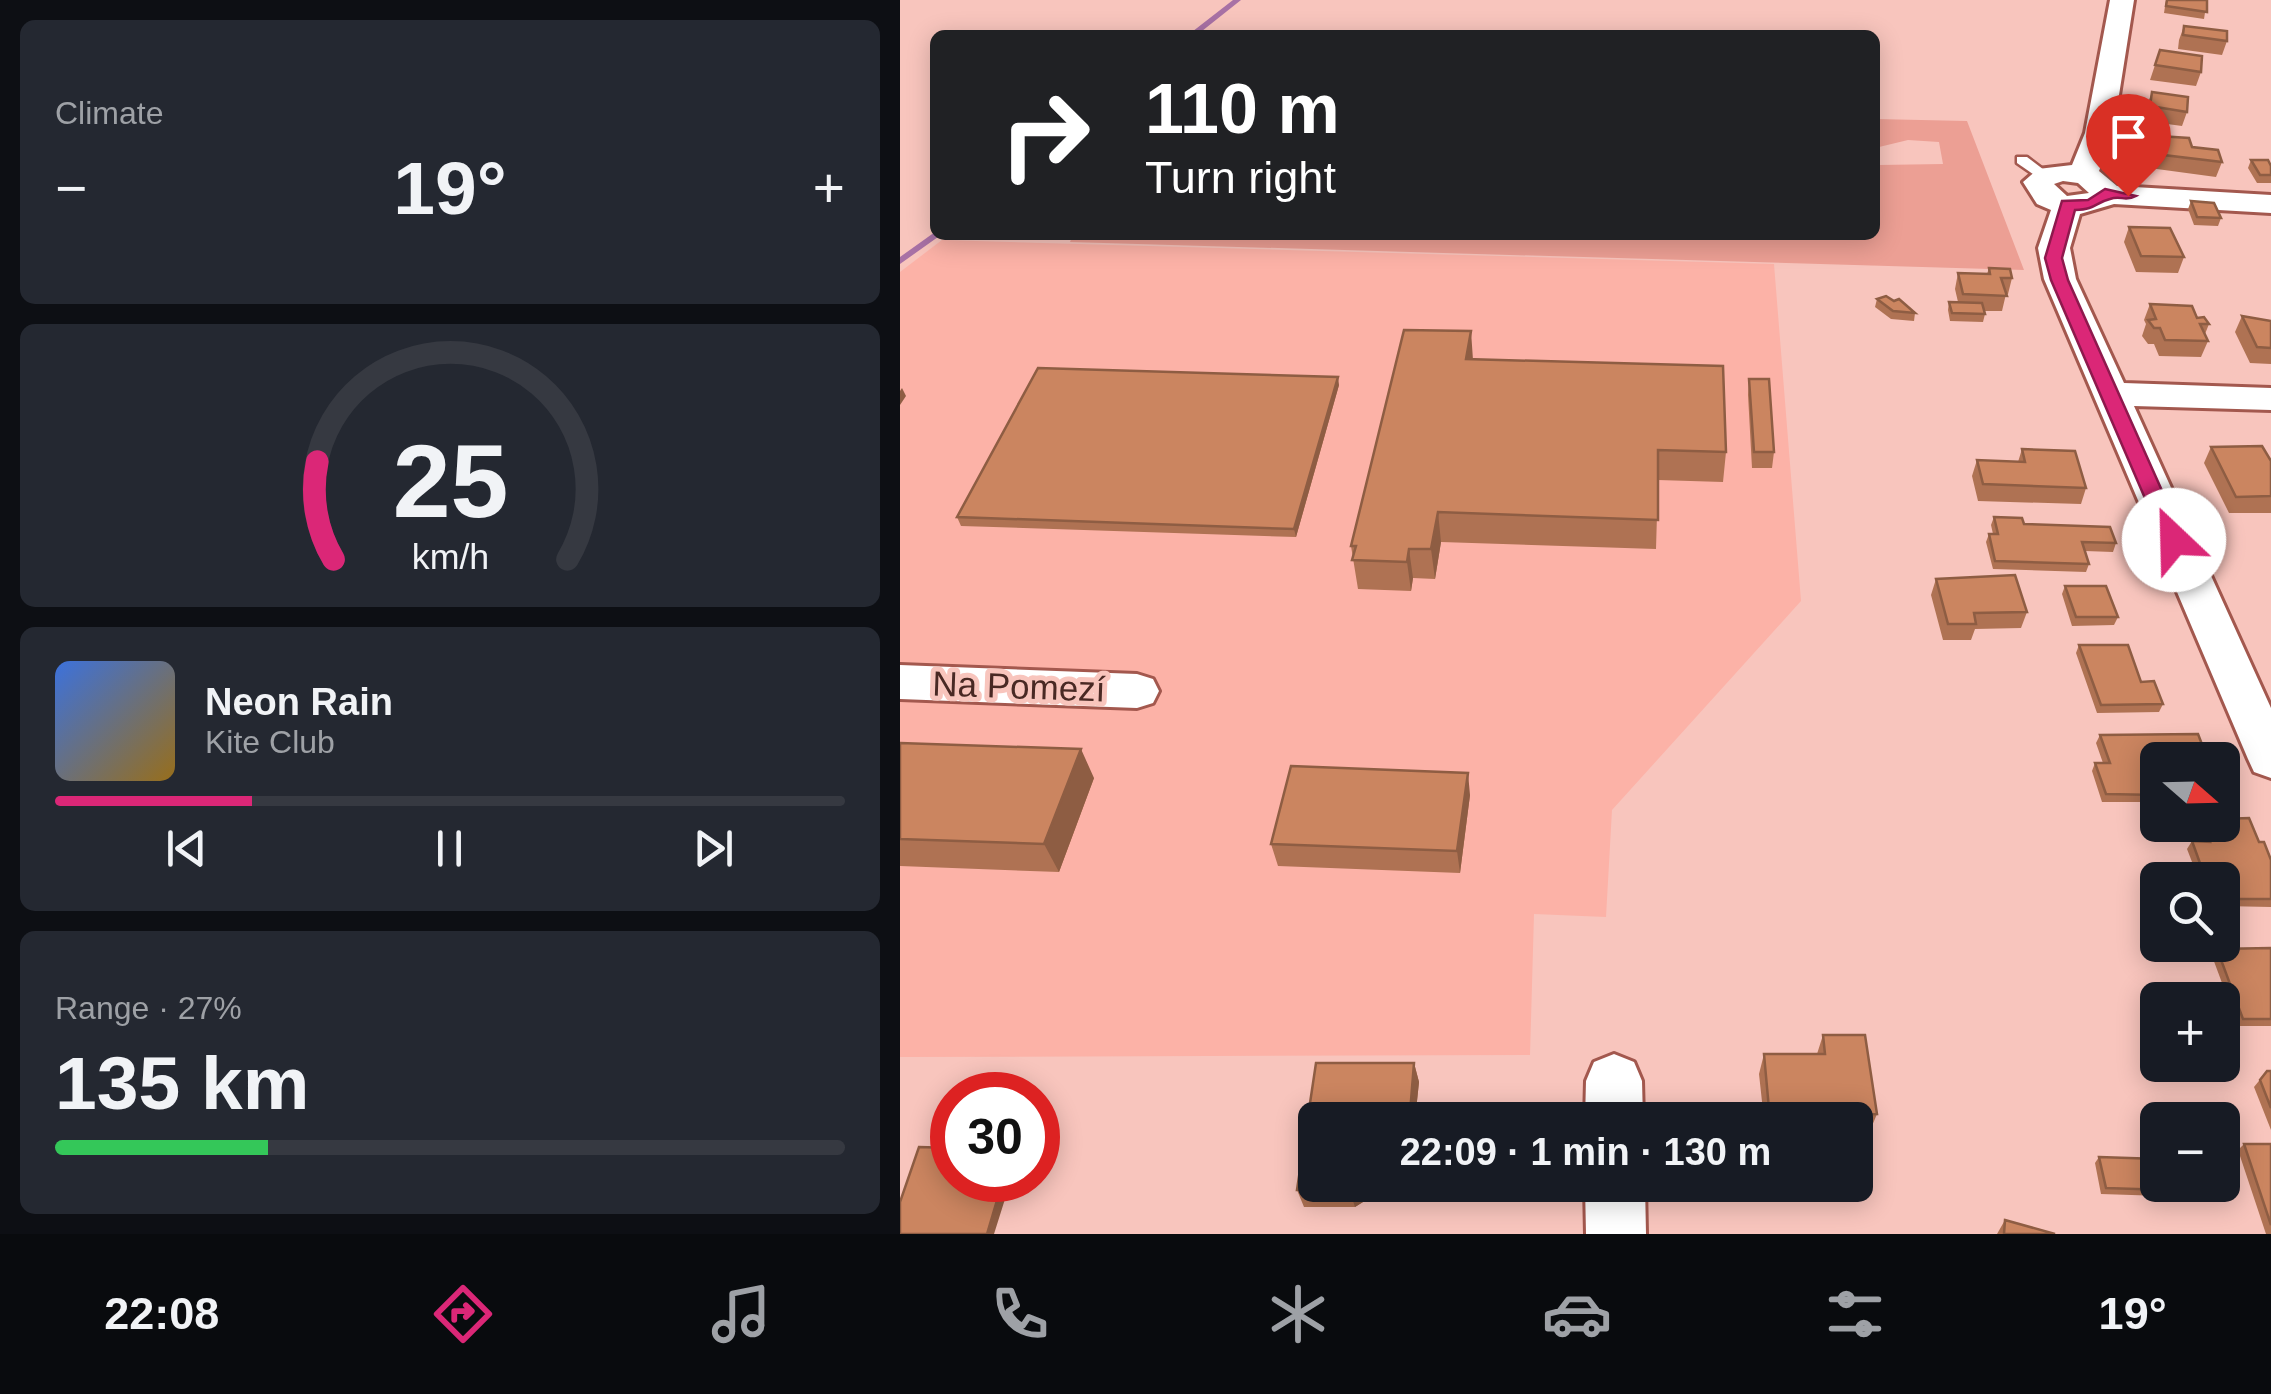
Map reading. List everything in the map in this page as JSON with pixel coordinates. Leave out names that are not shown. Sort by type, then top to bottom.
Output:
[{"type":"street","points":[[2122,0],[2099,133],[2065,182],[2054,258],[2108,394],[2271,759]]},
{"type":"street","points":[[2065,182],[2271,204]]},
{"type":"street","points":[[2108,394],[2271,400]]},
{"type":"street","name":"Na Pomezí","points":[[900,682],[1137,691]]},
{"type":"street","points":[[1615,1202],[1616,1234]]},
{"type":"shaded area","points":[[1880,119],[1967,121],[2024,270],[1070,242],[1880,240],[1880,165],[1943,164],[1939,142],[1908,140],[1880,147]]},
{"type":"shaded area","points":[[942,240],[1774,264],[1801,601],[1612,810],[1606,917],[1534,914],[1530,1055],[900,1057],[900,272]]},
{"type":"building","points":[[2167,0],[2207,0],[2207,12],[2166,6]]},
{"type":"building","points":[[2184,26],[2227,31],[2227,41],[2183,35]]},
{"type":"building","points":[[2160,50],[2202,56],[2201,72],[2155,65]]},
{"type":"building","points":[[2152,92],[2188,97],[2187,112],[2150,106]]},
{"type":"building","points":[[2143,135],[2189,138],[2192,147],[2218,150],[2222,162],[2147,153],[2146,147],[2137,143],[2144,140]]},
{"type":"building","points":[[2251,160],[2268,160],[2271,175],[2260,175]]},
{"type":"building","points":[[2191,201],[2214,203],[2221,218],[2197,217]]},
{"type":"building","points":[[2129,227],[2170,228],[2184,257],[2141,256]]},
{"type":"building","points":[[1989,268],[2010,269],[2012,278],[2001,278],[2007,296],[1963,294],[1958,273],[1990,274]]},
{"type":"building","points":[[1886,296],[1894,301],[1899,299],[1915,313],[1893,311],[1877,299]]},
{"type":"building","points":[[1949,302],[1982,303],[1985,314],[1952,313]]},
{"type":"building","points":[[2150,304],[2192,306],[2197,318],[2204,317],[2209,324],[2200,324],[2208,341],[2165,340],[2160,328],[2154,328],[2148,320],[2156,319]]},
{"type":"building","points":[[2242,316],[2271,321],[2271,348],[2257,347]]},
{"type":"building","points":[[1404,330],[1471,331],[1466,359],[1723,366],[1726,452],[1658,450],[1658,520],[1438,512],[1431,549],[1409,549],[1407,562],[1352,560],[1356,546],[1351,546]]},
{"type":"building","points":[[1038,368],[1338,377],[1294,529],[957,517]]},
{"type":"building","points":[[1749,379],[1769,379],[1774,452],[1754,452]]},
{"type":"building","points":[[2262,446],[2271,461],[2271,496],[2236,497],[2211,447]]},
{"type":"building","points":[[2022,449],[2075,451],[2086,488],[1983,484],[1977,460],[2025,462]]},
{"type":"building","points":[[1994,517],[2022,518],[2024,524],[2110,527],[2116,543],[2082,542],[2089,564],[1995,561],[1989,534],[1998,534]]},
{"type":"building","points":[[2015,575],[2027,612],[1974,613],[1976,624],[1948,624],[1936,579]]},
{"type":"building","points":[[2065,586],[2106,586],[2118,617],[2076,617]]},
{"type":"building","points":[[2079,645],[2128,645],[2141,682],[2154,681],[2163,704],[2101,705]]},
{"type":"building","points":[[2198,734],[2201,742],[2140,742],[2140,795],[2106,794],[2095,763],[2110,763],[2100,735]]},
{"type":"building","points":[[900,743],[1081,749],[1044,844],[900,839]]},
{"type":"building","points":[[1291,766],[1468,773],[1457,851],[1271,844]]},
{"type":"building","points":[[2240,818],[2249,818],[2271,860],[2271,899],[2240,899],[2240,862],[2200,862],[2192,842],[2240,842]]},
{"type":"building","points":[[2271,948],[2271,1019],[2243,1019],[2240,982],[2229,982],[2222,962],[2240,962],[2240,949]]},
{"type":"building","points":[[1823,1035],[1865,1035],[1877,1114],[1873,1114],[1873,1102],[1768,1102],[1764,1054],[1825,1054]]},
{"type":"building","points":[[1316,1063],[1414,1063],[1411,1102],[1310,1102]]},
{"type":"building","points":[[2271,1071],[2271,1108],[2260,1080]]},
{"type":"building","points":[[2244,1144],[2271,1144],[2271,1225]]},
{"type":"building","points":[[919,1147],[930,1147],[930,1202],[996,1202],[987,1234],[900,1234],[900,1202]]},
{"type":"building","points":[[2099,1157],[2140,1158],[2140,1189],[2106,1188]]},
{"type":"building","points":[[2005,1220],[2055,1234],[2004,1234]]},
{"type":"waterway","points":[[1198,30],[1237,0]]},
{"type":"waterway","points":[[900,261],[930,239]]},
{"type":"route","points":[[2128,196],[2105,194],[2092,204],[2068,205],[2054,258],[2108,394],[2174,540]]}]
